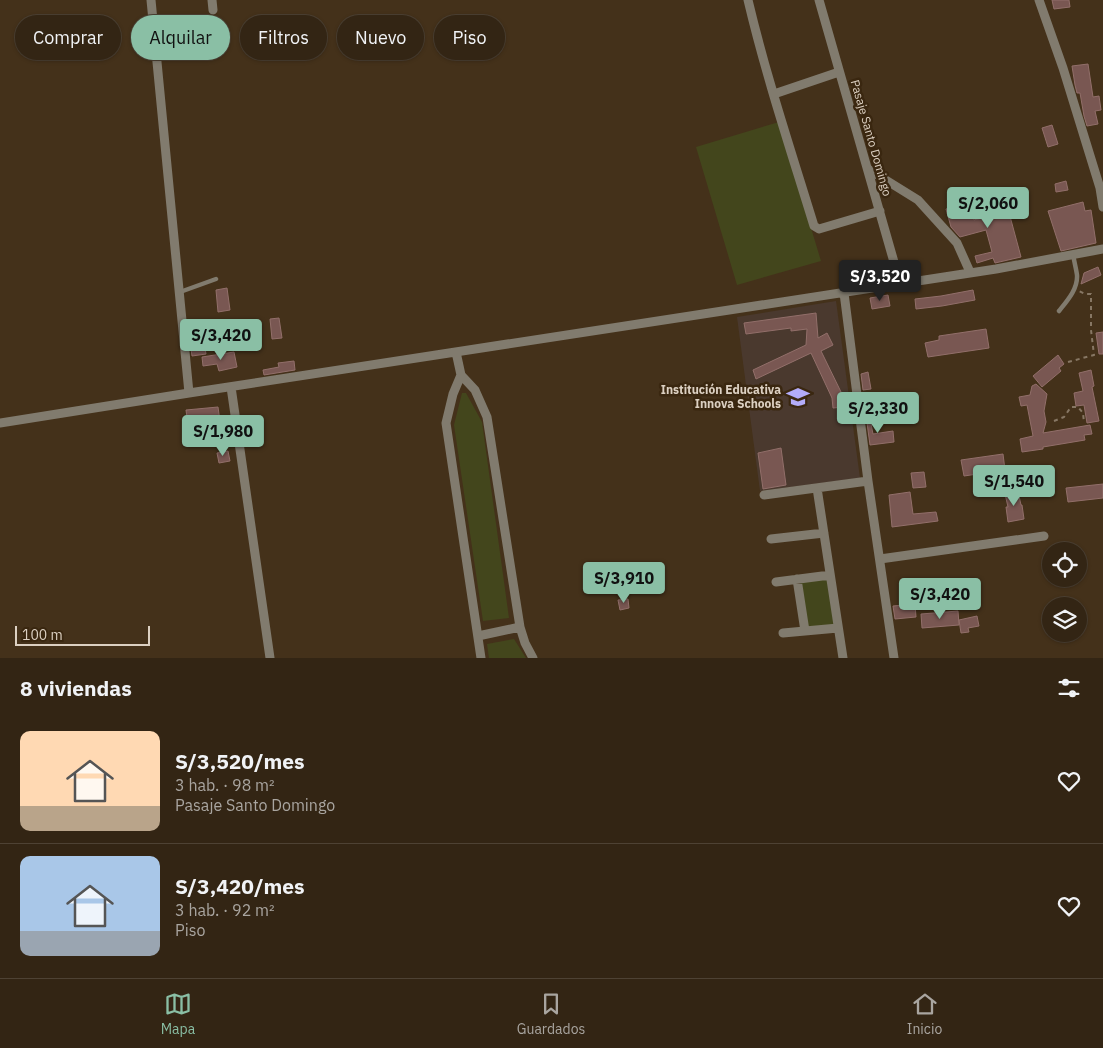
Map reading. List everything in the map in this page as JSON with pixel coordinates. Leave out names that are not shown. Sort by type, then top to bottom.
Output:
[{"type":"street","points":[[151,0],[189,393]]},
{"type":"street","points":[[212,0],[213,10]]},
{"type":"street","points":[[748,0],[754,27],[814,226],[820,229],[880,211]]},
{"type":"street","name":"Pasaje Santo Domingo","points":[[819,0],[900,283]]},
{"type":"street","points":[[1039,0],[1066,78],[1100,188],[1103,207]]},
{"type":"street","points":[[774,94],[839,72]]},
{"type":"street","points":[[868,169],[918,200],[957,243],[970,272]]},
{"type":"street","points":[[0,423],[844,292],[1103,249]]},
{"type":"street","points":[[844,292],[868,481],[894,658]]},
{"type":"street","points":[[456,352],[460,375],[446,422],[481,658]]},
{"type":"street","points":[[460,375],[475,390],[488,417],[520,627],[533,658]]},
{"type":"street","points":[[231,387],[270,658]]},
{"type":"street","points":[[764,495],[868,481]]},
{"type":"street","points":[[817,488],[843,658]]},
{"type":"street","points":[[771,539],[824,533]]},
{"type":"street","points":[[880,559],[1044,536]]},
{"type":"street","points":[[776,582],[830,575]]},
{"type":"street","points":[[797,580],[805,631]]},
{"type":"street","points":[[478,636],[520,627]]},
{"type":"street","points":[[783,633],[838,628]]},
{"type":"lane","points":[[1059,311],[1071,295],[1077,277],[1073,254]]},
{"type":"lane","points":[[180,292],[216,279]]},
{"type":"path","points":[[1068,362],[1094,355],[1090,294],[1074,289]]},
{"type":"path","points":[[1054,421],[1064,417],[1071,407],[1078,407],[1082,413],[1084,423]]},
{"type":"shaded area","name":"Institución Educativa Innova Schools","points":[[836,301],[860,478],[760,491],[737,317]]},
{"type":"green space","points":[[779,122],[821,261],[737,285],[696,147]]},
{"type":"green space","points":[[462,393],[466,393],[482,422],[509,618],[483,621],[454,425]]},
{"type":"green space","points":[[827,578],[834,625],[808,628],[800,581]]},
{"type":"green space","points":[[514,639],[526,658],[489,658],[487,644]]},
{"type":"building","points":[[1052,0],[1069,0],[1070,7],[1054,9]]},
{"type":"building","points":[[1088,64],[1093,97],[1099,96],[1101,110],[1095,111],[1098,124],[1087,126],[1080,93],[1077,93],[1075,85],[1072,66]]},
{"type":"building","points":[[1052,125],[1058,144],[1048,147],[1042,128]]},
{"type":"building","points":[[1066,181],[1068,190],[1056,192],[1055,184]]},
{"type":"building","points":[[1004,194],[1021,257],[995,263],[993,258],[977,263],[975,256],[992,252],[986,230],[960,237],[951,227],[946,209],[969,202],[974,220],[995,214],[991,197]]},
{"type":"building","points":[[1083,202],[1085,211],[1091,210],[1096,243],[1061,251],[1048,211]]},
{"type":"building","points":[[1098,267],[1101,275],[1081,284],[1084,273]]},
{"type":"building","points":[[227,288],[230,310],[218,312],[216,290]]},
{"type":"building","points":[[973,290],[975,300],[916,309],[915,299]]},
{"type":"building","points":[[888,295],[890,306],[872,309],[870,298]]},
{"type":"building","points":[[816,313],[818,338],[827,333],[833,345],[821,351],[842,394],[843,407],[833,408],[832,398],[811,353],[756,379],[753,370],[806,345],[807,329],[791,331],[791,328],[746,334],[744,323]]},
{"type":"building","points":[[279,318],[282,338],[272,339],[270,319]]},
{"type":"building","points":[[986,329],[989,348],[928,357],[925,343],[939,340],[939,336]]},
{"type":"building","points":[[1103,332],[1103,354],[1099,354],[1096,333]]},
{"type":"building","points":[[205,348],[206,354],[192,356],[191,349]]},
{"type":"building","points":[[234,352],[237,367],[219,371],[217,364],[203,366],[202,357]]},
{"type":"building","points":[[1058,355],[1064,364],[1059,368],[1061,371],[1042,387],[1033,376]]},
{"type":"building","points":[[294,361],[295,370],[264,375],[263,370],[279,367],[278,363]]},
{"type":"building","points":[[1091,370],[1094,386],[1092,387],[1099,421],[1087,423],[1084,405],[1076,406],[1074,393],[1083,391],[1079,373]]},
{"type":"building","points":[[868,372],[871,389],[863,390],[861,374]]},
{"type":"building","points":[[1036,384],[1047,394],[1044,411],[1046,422],[1043,433],[1090,425],[1092,434],[1084,435],[1085,440],[1022,452],[1020,439],[1033,436],[1027,405],[1021,406],[1019,397],[1030,395],[1032,386]]},
{"type":"building","points":[[218,407],[222,436],[190,440],[186,410]]},
{"type":"building","points":[[865,408],[868,408],[873,434],[893,431],[894,442],[870,445]]},
{"type":"building","points":[[781,448],[786,485],[763,489],[758,453]]},
{"type":"building","points":[[228,451],[230,461],[219,463],[217,453]]},
{"type":"building","points":[[1003,454],[1005,470],[964,476],[961,460]]},
{"type":"building","points":[[924,472],[926,487],[913,488],[911,473]]},
{"type":"building","points":[[1103,484],[1103,498],[1068,502],[1066,488]]},
{"type":"building","points":[[1018,491],[1024,519],[1008,522],[1006,507],[1008,507],[1005,494]]},
{"type":"building","points":[[910,492],[913,514],[936,512],[938,521],[892,527],[889,495]]},
{"type":"building","points":[[628,599],[629,608],[620,610],[618,600]]},
{"type":"building","points":[[915,604],[916,617],[895,619],[893,606]]},
{"type":"building","points":[[958,611],[959,625],[922,628],[921,614]]},
{"type":"building","points":[[977,616],[979,626],[968,628],[969,632],[961,633],[959,620]]},
{"type":"place","name":"Institución Educativa Innova Schools","points":[[798,397]]}]
